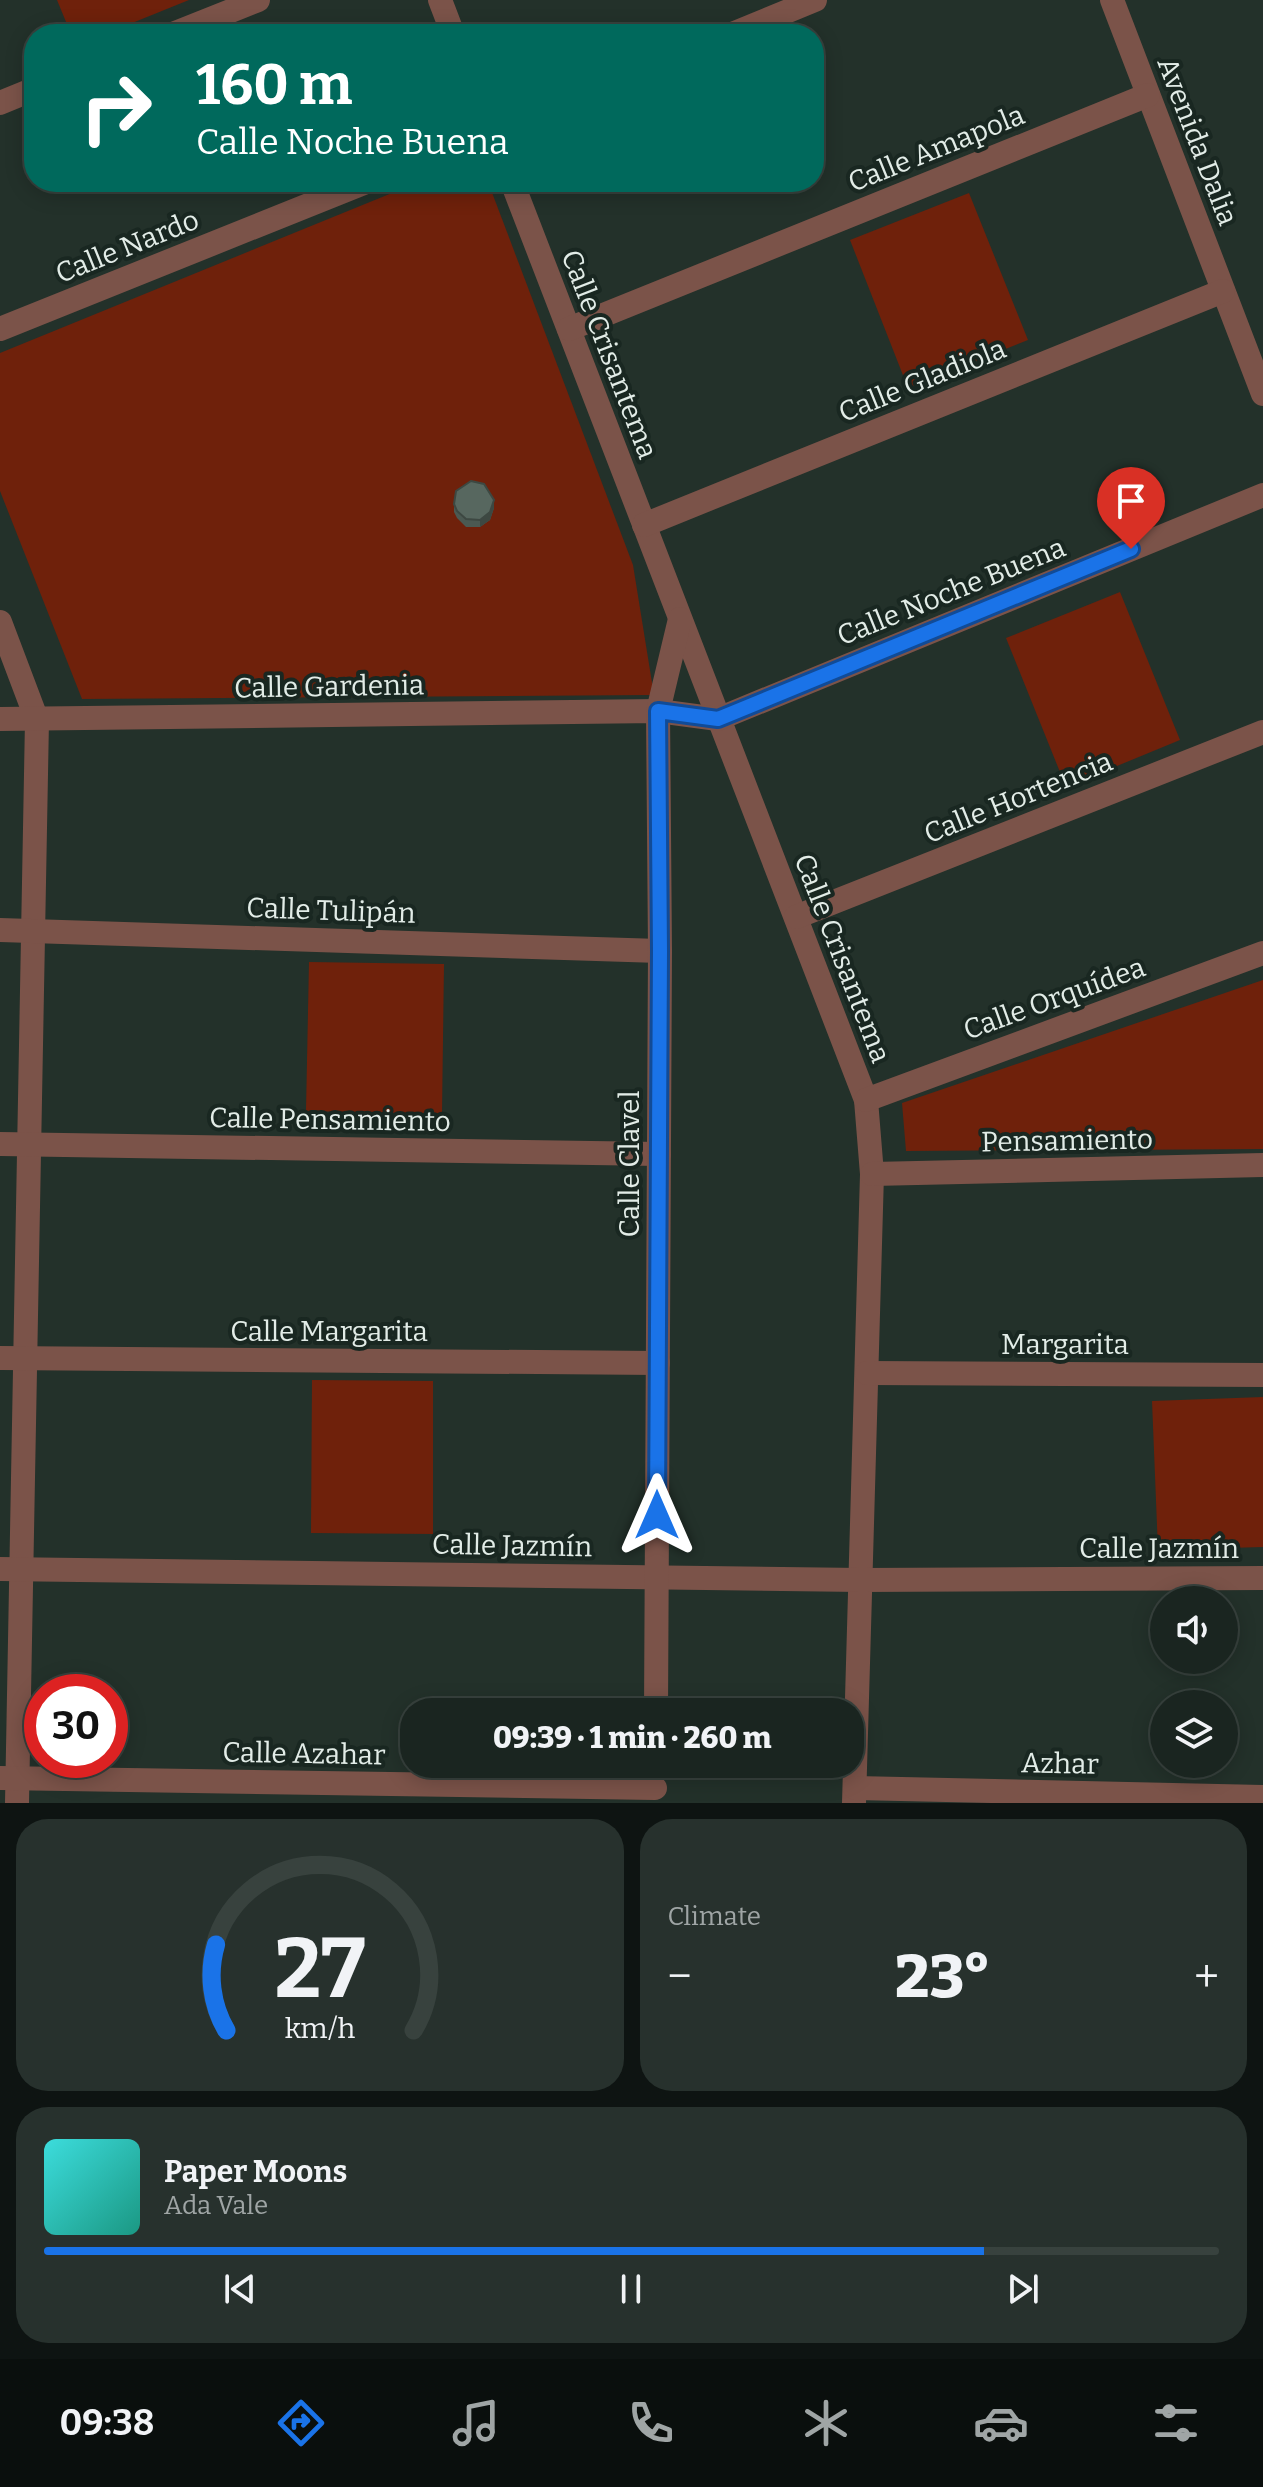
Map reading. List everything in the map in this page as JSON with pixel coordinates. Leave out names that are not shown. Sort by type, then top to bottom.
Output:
[{"type":"street","points":[[198,24],[258,0]]},
{"type":"street","points":[[440,0],[449,24]]},
{"type":"street","points":[[756,24],[815,0]]},
{"type":"street","name":"Avenida Dalia","points":[[1112,0],[1263,394]]},
{"type":"street","points":[[0,103],[24,93]]},
{"type":"street","name":"Calle Amapola","points":[[569,329],[1148,95]]},
{"type":"street","name":"Calle Nardo","points":[[0,329],[341,192]]},
{"type":"street","name":"Calle Crisantema","points":[[516,192],[866,1100],[872,1174],[855,1796]]},
{"type":"street","name":"Calle Gladiola","points":[[644,525],[1223,291]]},
{"type":"street","name":"Calle Noche Buena","points":[[658,711],[718,719],[1263,495]]},
{"type":"street","name":"Calle Clavel","points":[[656,1698],[660,951],[658,711],[680,619]]},
{"type":"street","points":[[0,622],[37,720],[25,1358],[10,1570],[9,1778],[17,1803]]},
{"type":"street","name":"Calle Gardenia","points":[[0,719],[658,711]]},
{"type":"street","name":"Calle Hortencia","points":[[796,917],[1263,732]]},
{"type":"street","name":"Calle Tulipán","points":[[0,930],[660,951]]},
{"type":"street","name":"Calle Orquídea","points":[[866,1100],[1263,953]]},
{"type":"street","name":"Calle Pensamiento","points":[[0,1144],[659,1154]]},
{"type":"street","name":"Pensamiento","points":[[872,1174],[1263,1165]]},
{"type":"street","name":"Calle Margarita","points":[[0,1358],[658,1363]]},
{"type":"street","name":"Margarita","points":[[867,1373],[1263,1375]]},
{"type":"street","name":"Calle Jazmín","points":[[10,1570],[861,1580],[1263,1578]]},
{"type":"street","name":"Calle Azahar","points":[[9,1778],[655,1785]]},
{"type":"street","name":"Azhar","points":[[855,1796],[1263,1797]]},
{"type":"shaded area","points":[[57,0],[189,0],[130,24],[67,24]]},
{"type":"shaded area","points":[[394,192],[492,192],[633,565],[654,695],[82,699],[0,491],[0,353]]},
{"type":"shaded area","points":[[969,193],[1028,340],[908,388],[850,240]]},
{"type":"shaded area","points":[[1120,592],[1180,740],[1066,787],[1006,638]]},
{"type":"shaded area","points":[[309,962],[444,964],[442,1114],[306,1111]]},
{"type":"shaded area","points":[[1263,980],[1263,1149],[906,1151],[902,1103]]},
{"type":"shaded area","points":[[312,1380],[433,1381],[433,1534],[311,1533]]},
{"type":"shaded area","points":[[1263,1397],[1263,1547],[1158,1550],[1152,1401]]},
{"type":"building","points":[[471,481],[484,484],[494,500],[490,512],[480,520],[466,519],[454,504],[456,491]]},
{"type":"route","points":[[657,1515],[658,711],[718,719],[1131,549]]}]
